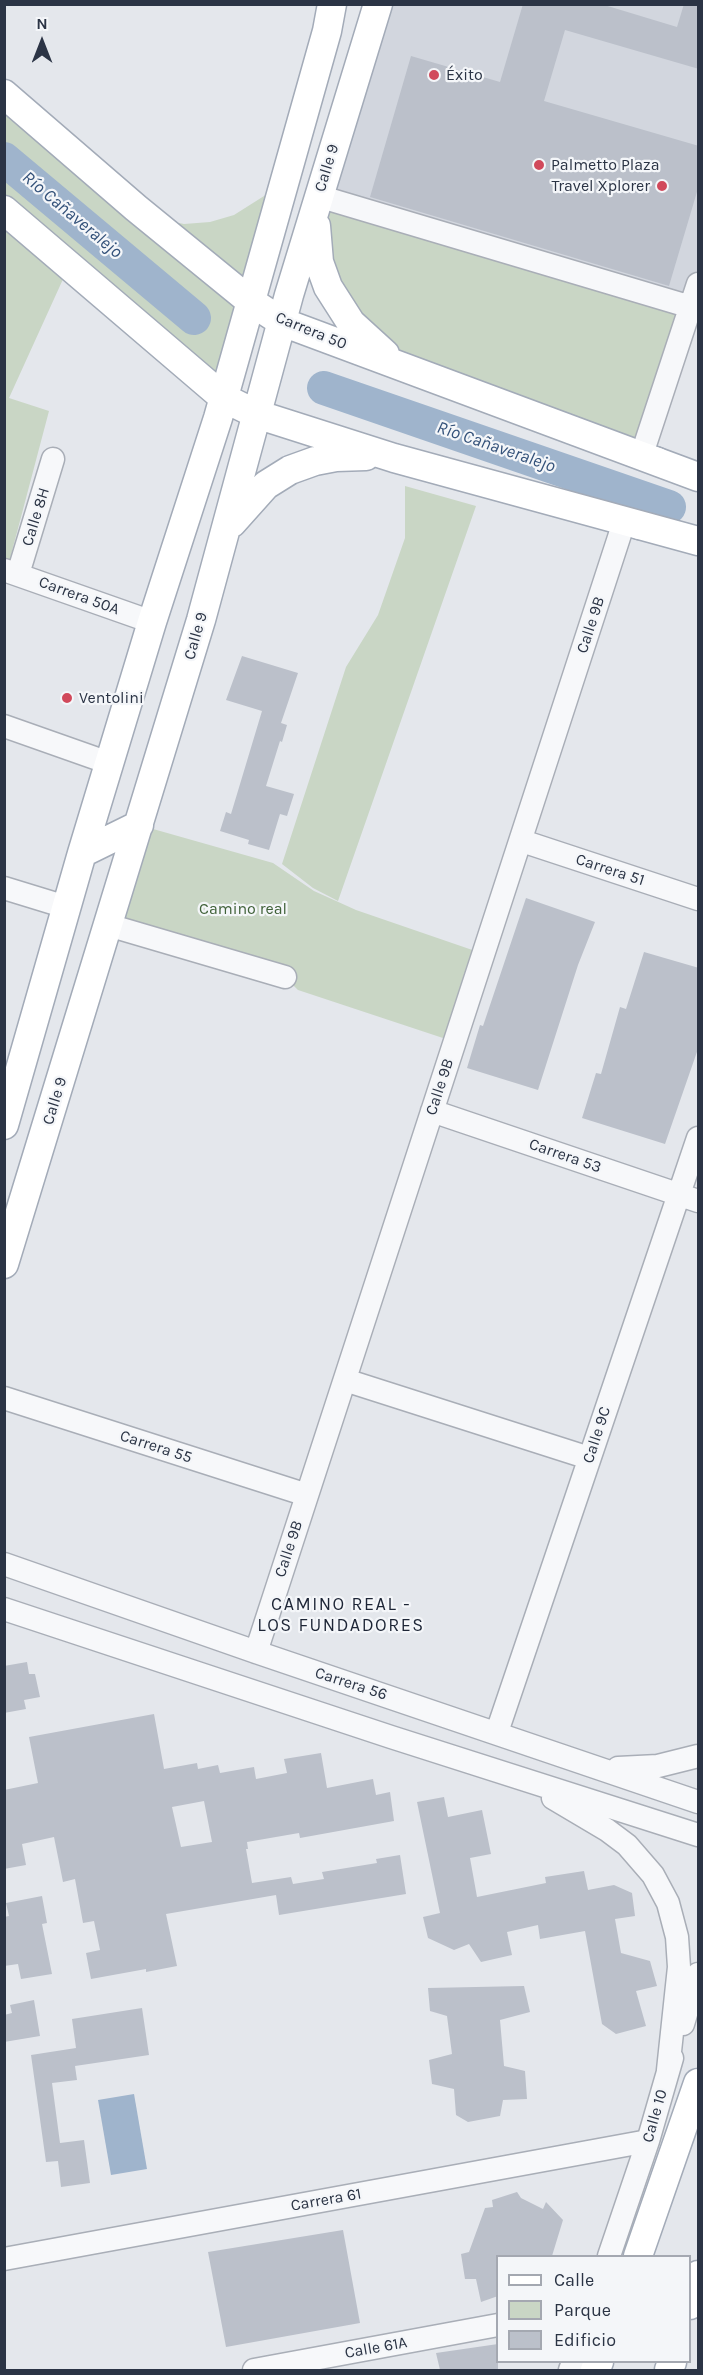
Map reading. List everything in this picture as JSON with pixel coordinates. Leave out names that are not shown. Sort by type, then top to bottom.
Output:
[{"type":"main road","points":[[4,1125],[82,853],[226,389],[332,4]]},
{"type":"main road","name":"Calle 9","points":[[4,1264],[139,825],[225,531],[318,196],[378,4]]},
{"type":"main road","points":[[315,70],[340,124]]},
{"type":"main road","name":"Carrera 50","points":[[4,94],[248,308],[280,329],[396,363],[699,477]]},
{"type":"main road","points":[[318,196],[317,250],[323,276],[351,323],[396,363]]},
{"type":"main road","points":[[8,221],[226,389],[259,406],[394,458],[699,541]]},
{"type":"main road","points":[[225,531],[255,495],[290,470],[336,457],[394,458]]},
{"type":"main road","points":[[82,853],[139,825]]},
{"type":"main road","points":[[39,1004],[65,1066]]},
{"type":"main road","name":"Calle 10","points":[[638,2255],[699,2083]]},
{"type":"main road","points":[[691,2302],[699,2275]]},
{"type":"street","points":[[318,196],[692,307]]},
{"type":"street","points":[[642,454],[699,284]]},
{"type":"street","name":"Carrera 50","points":[[642,454],[699,471]]},
{"type":"street","name":"Calle 8H","points":[[11,572],[54,459]]},
{"type":"street","points":[[624,522],[699,549]]},
{"type":"street","name":"Calle 9B","points":[[255,1652],[522,841],[624,522]]},
{"type":"street","name":"Carrera 50A","points":[[11,572],[152,622]]},
{"type":"street","points":[[4,726],[110,763]]},
{"type":"street","name":"Carrera 51","points":[[522,841],[699,899]]},
{"type":"street","points":[[4,888],[66,907]]},
{"type":"street","points":[[108,925],[285,977]]},
{"type":"street","name":"Carrera 53","points":[[432,1111],[689,1198]]},
{"type":"street","name":"Calle 9C","points":[[497,1732],[589,1458],[689,1198],[699,1138]]},
{"type":"street","points":[[345,1380],[589,1458]]},
{"type":"street","name":"Carrera 55","points":[[4,1398],[307,1495]]},
{"type":"street","name":"Carrera 56","points":[[4,1564],[255,1652],[699,1802]]},
{"type":"street","points":[[4,1609],[699,1835]]},
{"type":"street","points":[[584,1764],[612,1768],[640,1768],[676,1763],[699,1756]]},
{"type":"street","points":[[516,1776],[617,1836],[639,1856],[660,1888],[672,1914],[679,1951],[678,1982],[668,2070]]},
{"type":"street","name":"Calle 10","points":[[609,2255],[648,2141],[699,1974]]},
{"type":"street","name":"Carrera 61","points":[[4,2259],[648,2141]]},
{"type":"street","name":"Calle 61A","points":[[254,2370],[496,2325]]},
{"type":"shaded area","name":"Palmetto Plaza","points":[[378,5],[698,5],[698,284],[691,307],[318,196]]},
{"type":"green space","points":[[4,94],[160,219],[184,224],[210,222],[234,215],[283,184],[224,398],[69,266],[9,398],[49,411],[7,570],[4,570],[4,233],[16,220],[5,210]]},
{"type":"green space","points":[[318,196],[691,307],[642,454],[396,363],[343,311]]},
{"type":"green space","points":[[405,486],[476,506],[338,901],[313,888],[282,864],[346,667],[378,615],[405,538]]},
{"type":"green space","name":"Camino real","points":[[139,825],[273,863],[314,891],[356,910],[484,954],[455,1042],[298,990],[285,977],[108,925]]},
{"type":"water","points":[[134,2094],[147,2169],[111,2175],[98,2100]]},
{"type":"building","name":"Palmetto Plaza","points":[[523,4],[601,4],[677,27],[684,4],[699,4],[699,69],[565,30],[544,101],[699,146],[699,185],[669,286],[370,197],[411,56],[500,82]]},
{"type":"building","points":[[242,656],[298,673],[281,723],[287,725],[266,786],[294,794],[287,816],[280,814],[269,850],[248,844],[249,840],[220,831],[226,812],[231,814],[262,711],[226,700]]},
{"type":"building","points":[[526,898],[595,922],[578,965],[538,1090],[467,1068],[480,1025],[483,1026]]},
{"type":"building","points":[[644,952],[699,968],[699,1046],[665,1144],[582,1118],[596,1073],[601,1074],[620,1007],[626,1009]]},
{"type":"building","points":[[27,1662],[29,1674],[35,1674],[40,1697],[24,1700],[26,1709],[4,1713],[4,1666]]},
{"type":"building","points":[[154,1714],[164,1769],[197,1763],[198,1769],[218,1765],[220,1773],[254,1767],[256,1779],[287,1773],[284,1759],[321,1753],[327,1788],[373,1779],[376,1795],[390,1792],[394,1821],[300,1838],[299,1833],[247,1842],[248,1849],[246,1849],[252,1883],[291,1877],[293,1884],[324,1879],[322,1872],[377,1863],[376,1859],[400,1855],[406,1894],[279,1915],[276,1895],[166,1914],[177,1966],[91,1979],[86,1953],[100,1950],[94,1921],[83,1923],[75,1879],[63,1882],[54,1837],[22,1844],[26,1865],[4,1869],[4,1790],[38,1783],[29,1737]],"holes":[[[204,1801],[212,1842],[181,1847],[172,1807]]]},
{"type":"building","points":[[444,1797],[448,1817],[482,1810],[491,1854],[470,1858],[477,1897],[546,1883],[545,1877],[584,1871],[588,1890],[614,1885],[632,1893],[635,1916],[615,1919],[621,1953],[650,1961],[657,1986],[636,1991],[646,2026],[616,2034],[602,2024],[585,1931],[540,1939],[538,1925],[507,1932],[512,1955],[481,1962],[469,1944],[454,1950],[428,1938],[423,1917],[440,1913],[417,1802]]},
{"type":"building","points":[[42,1896],[47,1923],[42,1924],[52,1974],[21,1979],[18,1964],[4,1966],[4,1917],[9,1916],[6,1903]]},
{"type":"building","points":[[524,1986],[530,2012],[500,2020],[504,2066],[525,2071],[527,2099],[503,2100],[500,2116],[468,2122],[456,2115],[454,2089],[432,2084],[429,2060],[452,2054],[447,2016],[430,2011],[428,1988]]},
{"type":"building","points":[[34,2000],[40,2036],[4,2042],[4,2015],[12,2013],[10,2005]]},
{"type":"building","points":[[142,2008],[149,2055],[75,2066],[77,2080],[52,2083],[60,2143],[84,2140],[90,2183],[61,2187],[58,2161],[46,2162],[31,2055],[76,2048],[72,2019]]},
{"type":"building","points":[[517,2192],[521,2198],[543,2209],[546,2202],[563,2220],[552,2255],[496,2255],[496,2297],[481,2302],[476,2279],[465,2279],[461,2254],[469,2252],[485,2208],[493,2207],[492,2200]]},
{"type":"building","points":[[343,2230],[360,2323],[226,2347],[208,2252]]},
{"type":"building","points":[[496,2344],[498,2370],[440,2370],[436,2353]]},
{"type":"waterway","name":"Río Cañaveralejo","points":[[4,159],[194,318]]},
{"type":"waterway","name":"Río Cañaveralejo","points":[[324,388],[669,507]]},
{"type":"place","name":"Éxito","points":[[434,75]]},
{"type":"place","name":"Palmetto Plaza","points":[[539,165]]},
{"type":"place","name":"Travel Xplorer","points":[[662,186]]},
{"type":"place","name":"Ventolini","points":[[67,698]]},
{"type":"district","name":"CAMINO REAL - LOS FUNDADORES","points":[[341,1615]]}]
